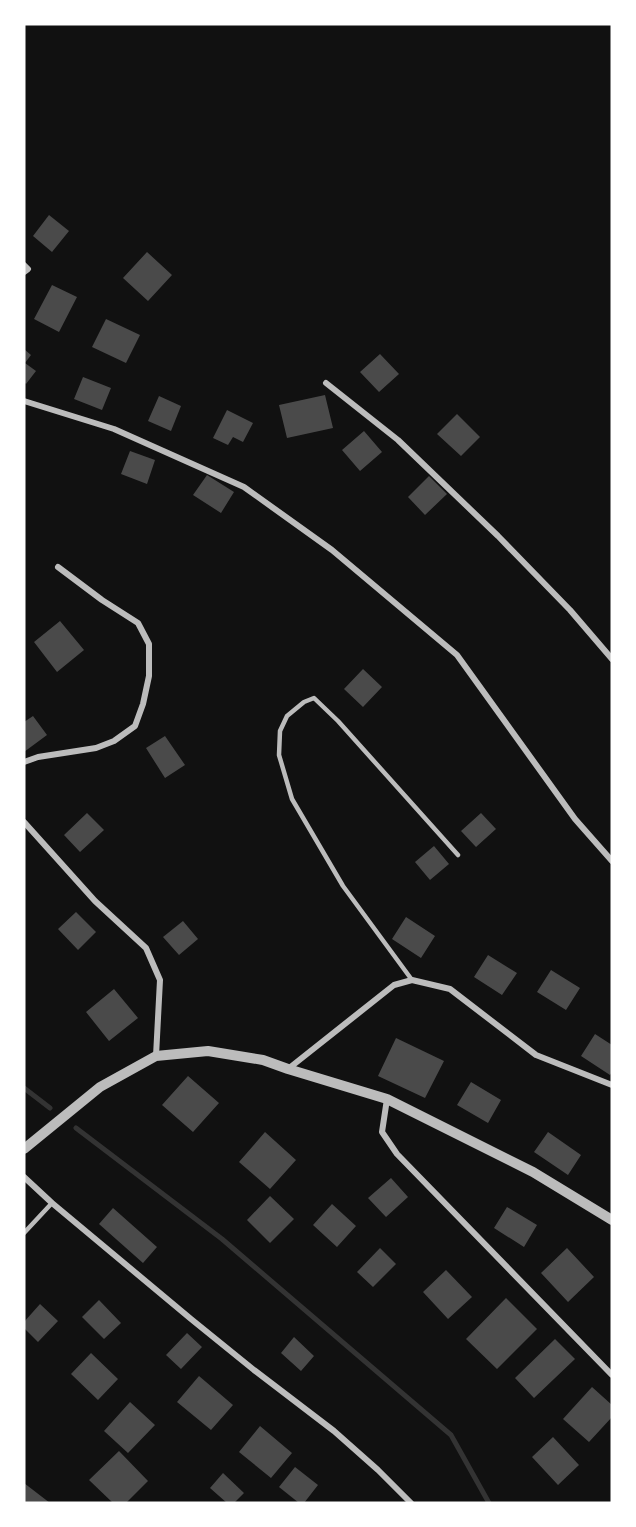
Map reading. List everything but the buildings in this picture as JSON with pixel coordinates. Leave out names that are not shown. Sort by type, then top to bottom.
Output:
[{"type":"street","points":[[326,383],[398,440],[498,536],[570,610],[612,658]]},
{"type":"street","points":[[24,401],[114,429],[244,487],[332,550],[457,655],[574,819],[612,861]]},
{"type":"street","points":[[24,762],[38,757],[96,748],[114,741],[135,726],[149,676],[149,644],[138,623],[102,600],[58,567]]},
{"type":"street","points":[[24,822],[95,901],[146,948],[160,980],[156,1056]]},
{"type":"street","points":[[288,1069],[394,986],[412,980],[450,989],[536,1055],[612,1085]]},
{"type":"street","points":[[24,1149],[100,1088],[156,1056],[208,1051],[263,1060],[387,1099],[533,1172],[612,1220]]},
{"type":"street","points":[[387,1099],[382,1132],[397,1154],[612,1375]]},
{"type":"street","points":[[24,1177],[52,1203],[254,1370],[334,1431],[411,1503]]},
{"type":"lane","points":[[412,980],[344,886],[292,799],[279,755],[280,731],[287,716],[304,702],[314,698],[338,721],[458,855]]},
{"type":"lane","points":[[24,1233],[52,1203]]},
{"type":"waterway","points":[[24,1088],[50,1108]]},
{"type":"waterway","points":[[76,1128],[222,1239],[451,1435],[489,1503]]}]
